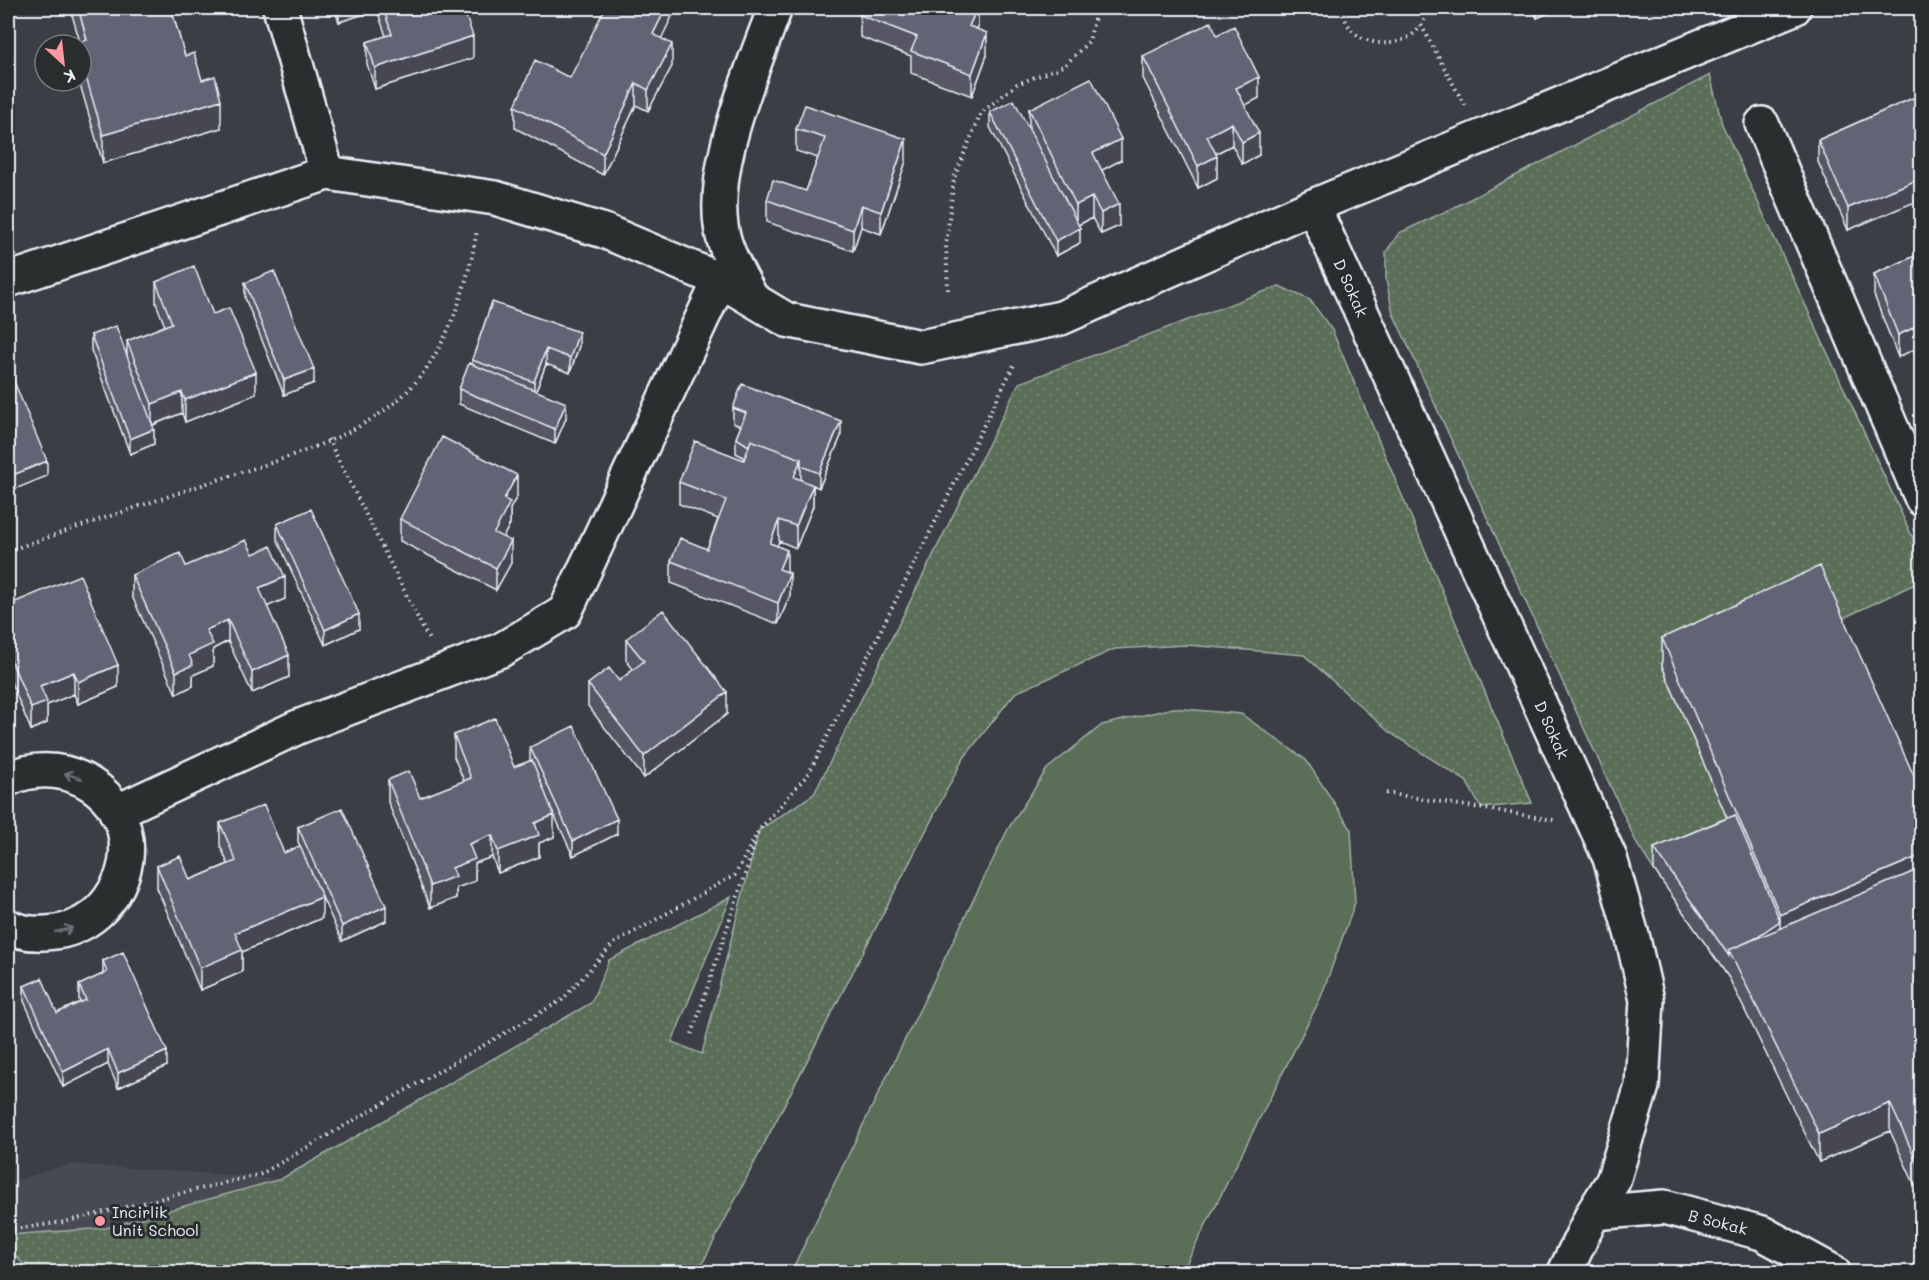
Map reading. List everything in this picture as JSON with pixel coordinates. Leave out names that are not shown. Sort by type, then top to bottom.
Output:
[{"type":"lane","points":[[280,8],[327,173]]},
{"type":"lane","points":[[752,299],[725,244],[720,206],[729,135],[776,8]]},
{"type":"lane","points":[[8,280],[327,173],[483,196],[604,231],[720,280],[788,320],[921,348],[1061,318],[1313,206],[1794,8]]},
{"type":"lane","points":[[1762,124],[1922,499]]},
{"type":"lane","name":"D Sokak","points":[[1313,206],[1596,826],[1614,870],[1647,1000],[1642,1086],[1613,1181],[1593,1213],[1564,1272]]},
{"type":"lane","points":[[116,812],[298,727],[501,650],[565,612],[720,280]]},
{"type":"lane","points":[[8,779],[23,771],[52,769],[80,777],[103,794],[116,812],[126,839],[125,868],[114,895],[95,916],[70,930],[42,934],[8,926]]},
{"type":"lane","name":"B Sokak","points":[[1593,1213],[1664,1207],[1762,1233],[1833,1272]]},
{"type":"path","points":[[948,290],[946,245],[954,178],[981,113],[1017,84],[1064,66],[1089,41],[1097,8]]},
{"type":"path","points":[[1343,8],[1354,31],[1366,40],[1380,44],[1395,43],[1409,37],[1421,25],[1427,8]]},
{"type":"path","points":[[1421,25],[1481,136]]},
{"type":"path","points":[[8,551],[276,460],[379,416],[414,384],[446,335],[471,262],[483,196]]},
{"type":"path","points":[[8,1230],[64,1222],[261,1174],[562,1000],[613,944],[735,874],[759,830],[809,773],[1035,323]]},
{"type":"path","points":[[328,439],[445,672]]},
{"type":"path","points":[[1386,792],[1596,826]]},
{"type":"path","points":[[692,1034],[759,830]]},
{"type":"path","points":[[8,1263],[18,1272]]},
{"type":"shaded area","name":"Incirlik Unit School","points":[[71,1164],[281,1179],[119,1272],[8,1272],[8,1182]]},
{"type":"green space","points":[[1710,75],[1722,124],[1922,558],[1921,581],[1833,623],[1662,666],[1735,836],[1654,870],[1638,846],[1393,313],[1386,280],[1386,252],[1399,233],[1451,209]]},
{"type":"green space","points":[[1279,286],[1310,300],[1332,330],[1532,803],[1481,808],[1466,781],[1389,732],[1304,655],[1187,645],[1115,649],[1015,693],[963,759],[698,1272],[31,1272],[8,1248],[8,1235],[106,1228],[281,1179],[591,1003],[609,960],[731,897],[672,1042],[702,1054],[759,830],[814,794],[1019,383]]},
{"type":"green space","points":[[1173,708],[1241,714],[1306,760],[1351,829],[1355,903],[1321,997],[1182,1272],[791,1272],[1008,829],[1047,769],[1102,725]]},
{"type":"building","points":[[78,8],[171,8],[185,56],[194,53],[202,80],[215,76],[221,100],[103,135],[91,93],[93,93],[93,33],[85,33]]},
{"type":"building","points":[[383,8],[463,8],[473,36],[375,68],[367,42],[392,34]]},
{"type":"building","points":[[605,8],[666,8],[653,34],[672,44],[648,90],[636,83],[603,154],[515,106],[535,60],[570,78]]},
{"type":"building","points":[[863,8],[977,8],[969,26],[987,33],[972,74],[911,51],[917,37],[860,15]]},
{"type":"building","points":[[1211,22],[1217,35],[1234,26],[1259,77],[1236,88],[1259,133],[1242,142],[1232,123],[1207,136],[1217,156],[1198,166],[1143,56]]},
{"type":"building","points":[[1091,78],[1121,139],[1093,153],[1119,204],[1101,213],[1092,197],[1076,205],[1029,109]]},
{"type":"building","points":[[1922,94],[1922,178],[1848,208],[1818,140]]},
{"type":"building","points":[[1014,100],[1080,228],[1056,241],[990,112]]},
{"type":"building","points":[[805,105],[906,139],[881,212],[861,205],[853,230],[767,200],[773,180],[806,191],[825,138],[796,129]]},
{"type":"building","points":[[1922,253],[1922,324],[1898,335],[1874,274]]},
{"type":"building","points":[[194,266],[213,314],[229,308],[256,372],[185,400],[182,392],[152,404],[127,341],[172,323],[156,282]]},
{"type":"building","points":[[274,271],[314,369],[284,380],[245,283]]},
{"type":"building","points":[[492,302],[579,332],[570,358],[546,349],[534,382],[472,360]]},
{"type":"building","points":[[116,326],[154,429],[130,439],[91,335]]},
{"type":"building","points":[[469,363],[566,403],[555,429],[459,389]]},
{"type":"building","points":[[8,367],[47,461],[8,477]]},
{"type":"building","points":[[742,384],[841,421],[819,473],[801,466],[801,459],[751,440],[749,446],[736,438],[746,413],[733,408]]},
{"type":"building","points":[[442,437],[517,475],[504,499],[510,502],[494,533],[511,541],[496,568],[400,519]]},
{"type":"building","points":[[751,440],[801,459],[794,477],[813,485],[796,526],[779,520],[770,543],[787,550],[779,569],[790,573],[778,603],[671,561],[680,538],[707,549],[726,500],[679,482],[695,441],[744,460]]},
{"type":"building","points":[[311,509],[359,614],[325,630],[277,524]]},
{"type":"building","points":[[246,540],[253,554],[271,546],[285,577],[259,588],[289,655],[252,672],[228,620],[206,630],[213,644],[189,655],[193,665],[176,672],[132,575],[180,553],[186,566]]},
{"type":"building","points":[[1820,566],[1922,794],[1922,855],[1780,915],[1662,638]]},
{"type":"building","points":[[80,575],[118,665],[78,682],[74,672],[40,686],[47,702],[31,708],[8,653],[8,605]]},
{"type":"building","points":[[663,610],[727,692],[644,756],[588,684],[609,668],[619,681],[644,661],[626,639]]},
{"type":"building","points":[[495,718],[514,767],[532,760],[554,815],[535,823],[539,835],[498,851],[492,835],[469,844],[475,859],[452,868],[456,876],[430,886],[388,780],[409,771],[420,798],[471,778],[454,735]]},
{"type":"building","points":[[574,726],[617,819],[573,841],[530,747]]},
{"type":"building","points":[[264,805],[284,853],[300,846],[322,897],[235,933],[242,950],[200,968],[157,866],[180,856],[190,880],[236,861],[220,823]]},
{"type":"building","points":[[342,808],[386,906],[342,926],[298,827]]},
{"type":"building","points":[[1735,815],[1780,921],[1752,940],[1729,950],[1729,956],[1654,848]]},
{"type":"building","points":[[1922,868],[1922,1173],[1890,1103],[1819,1134],[1729,950]]},
{"type":"building","points":[[123,952],[167,1051],[118,1073],[108,1049],[63,1072],[24,986],[42,978],[57,1013],[86,1000],[79,985],[107,972],[103,961]]},
{"type":"place","name":"Incirlik Unit School","points":[[100,1221]]}]
